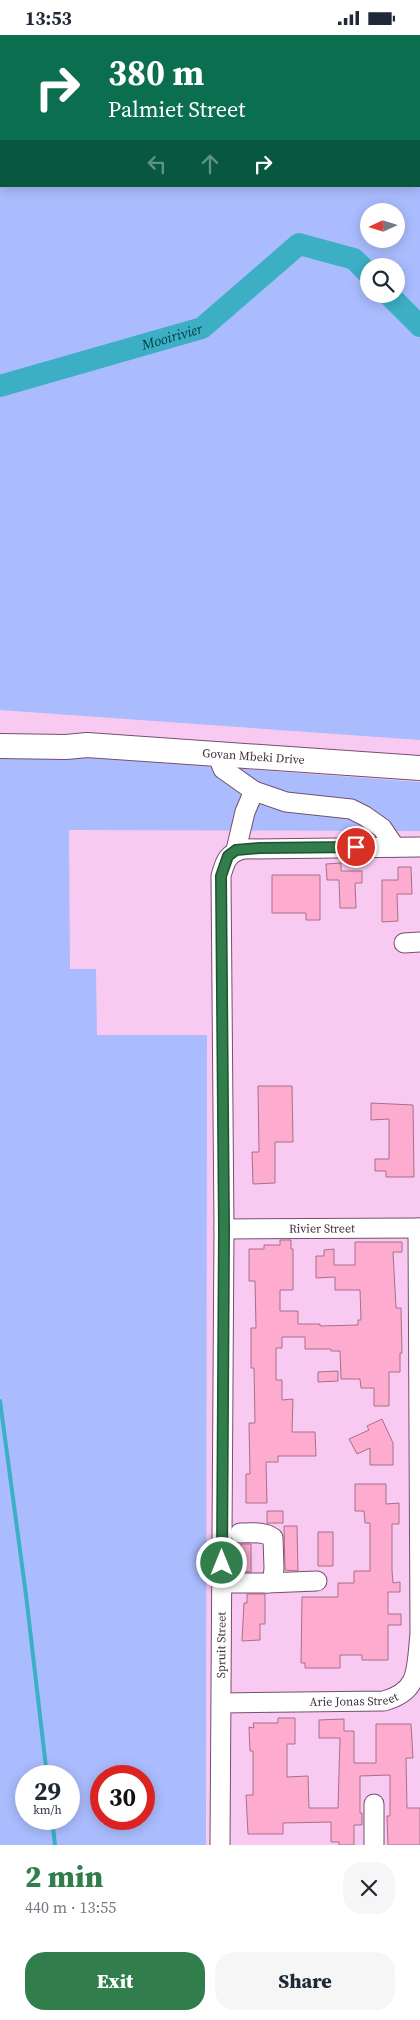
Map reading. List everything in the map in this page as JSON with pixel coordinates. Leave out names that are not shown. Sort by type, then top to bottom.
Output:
[{"type":"main road","name":"Govan Mbeki Drive","points":[[0,732],[67,738],[87,745]]},
{"type":"main road","name":"Govan Mbeki Drive","points":[[0,746],[66,747],[87,745],[420,768]]},
{"type":"street","points":[[217,754],[223,769],[254,791],[286,802],[351,809],[382,828],[394,847]]},
{"type":"street","name":"Spruit Street","points":[[220,1845],[224,1229],[221,876],[228,856],[236,850],[245,812],[254,791]]},
{"type":"street","points":[[236,850],[260,848],[420,847]]},
{"type":"street","name":"Rivier Street","points":[[224,1229],[419,1229]]},
{"type":"street","name":"Arie Jonas Street","points":[[222,1703],[384,1701],[400,1697],[410,1689],[416,1678],[420,1634],[419,1229]]},
{"type":"street","points":[[240,1533],[270,1535],[273,1538],[273,1579],[267,1583]]},
{"type":"street","points":[[222,1583],[317,1581]]},
{"type":"street","points":[[374,1804],[374,1845]]},
{"type":"shaded area","points":[[0,187],[420,187],[420,740],[0,710]]},
{"type":"shaded area","points":[[0,751],[420,782],[420,831],[69,830],[70,969],[96,969],[97,1035],[207,1035],[206,1845],[0,1845]]},
{"type":"building","points":[[341,863],[341,871],[362,871],[362,883],[355,883],[356,908],[340,908],[339,880],[327,880],[326,864]]},
{"type":"building","points":[[398,867],[411,867],[412,894],[397,894],[398,921],[382,922],[382,880],[398,880]]},
{"type":"building","points":[[272,875],[320,875],[320,920],[306,920],[306,913],[272,913]]},
{"type":"building","points":[[258,1086],[292,1086],[293,1142],[275,1142],[275,1183],[253,1184],[252,1152],[259,1152]]},
{"type":"building","points":[[371,1103],[413,1105],[414,1177],[386,1177],[386,1171],[375,1171],[375,1159],[389,1159],[389,1119],[371,1120]]},
{"type":"building","points":[[280,1240],[291,1240],[291,1249],[293,1249],[293,1290],[280,1290],[280,1311],[298,1311],[298,1324],[320,1324],[320,1326],[358,1325],[358,1320],[361,1320],[360,1290],[335,1290],[335,1277],[316,1278],[316,1256],[324,1256],[324,1250],[334,1249],[334,1265],[355,1265],[355,1242],[402,1242],[402,1252],[393,1252],[396,1308],[401,1308],[402,1353],[400,1353],[400,1372],[389,1372],[389,1406],[374,1406],[374,1388],[361,1388],[360,1379],[341,1379],[340,1351],[305,1349],[305,1337],[282,1337],[282,1348],[276,1348],[276,1380],[282,1380],[282,1400],[293,1399],[292,1432],[315,1432],[316,1456],[278,1456],[278,1462],[266,1462],[267,1503],[246,1503],[246,1474],[250,1474],[249,1423],[255,1423],[254,1368],[251,1368],[251,1328],[256,1328],[255,1281],[249,1281],[249,1249],[264,1249],[264,1245],[280,1245]]},
{"type":"building","points":[[338,1371],[338,1381],[318,1382],[318,1372]]},
{"type":"building","points":[[382,1419],[393,1443],[393,1465],[370,1465],[370,1448],[357,1454],[349,1439],[369,1430],[367,1426]]},
{"type":"building","points":[[355,1484],[386,1484],[386,1504],[399,1503],[399,1524],[392,1524],[392,1570],[393,1583],[400,1582],[400,1592],[388,1592],[388,1614],[401,1614],[401,1625],[388,1625],[388,1660],[362,1660],[362,1655],[340,1655],[340,1668],[305,1668],[305,1663],[301,1663],[302,1597],[338,1597],[338,1583],[354,1583],[354,1571],[370,1571],[370,1523],[365,1523],[364,1511],[355,1511]]},
{"type":"building","points":[[267,1511],[283,1511],[283,1523],[267,1523]]},
{"type":"building","points":[[284,1526],[297,1526],[298,1571],[285,1570]]},
{"type":"building","points":[[318,1532],[333,1532],[333,1566],[318,1566]]},
{"type":"building","points":[[241,1544],[251,1544],[251,1572],[241,1572]]},
{"type":"building","points":[[247,1594],[265,1594],[265,1624],[260,1624],[260,1640],[242,1641],[244,1603],[247,1603]]},
{"type":"building","points":[[278,1718],[295,1718],[295,1744],[287,1744],[287,1777],[308,1776],[309,1808],[338,1808],[340,1738],[319,1738],[319,1720],[344,1719],[344,1731],[354,1731],[354,1763],[376,1763],[376,1724],[411,1724],[413,1758],[406,1758],[407,1808],[420,1808],[420,1845],[388,1845],[387,1816],[390,1816],[390,1775],[360,1776],[360,1813],[362,1813],[362,1825],[354,1825],[354,1845],[339,1845],[339,1842],[331,1842],[331,1822],[283,1823],[283,1834],[248,1834],[246,1795],[253,1795],[253,1751],[250,1751],[249,1727],[254,1728],[253,1723],[278,1723]]},
{"type":"waterway","name":"Mooirivier","points":[[0,386],[202,328],[299,244],[354,259],[360,265]]},
{"type":"waterway","name":"Mooirivier","points":[[397,303],[420,326]]},
{"type":"waterway","points":[[0,1401],[26,1595],[46,1765]]},
{"type":"waterway","points":[[53,1830],[55,1845]]},
{"type":"route","points":[[222,1563],[224,1229],[221,876],[228,856],[236,850],[356,847]]}]
